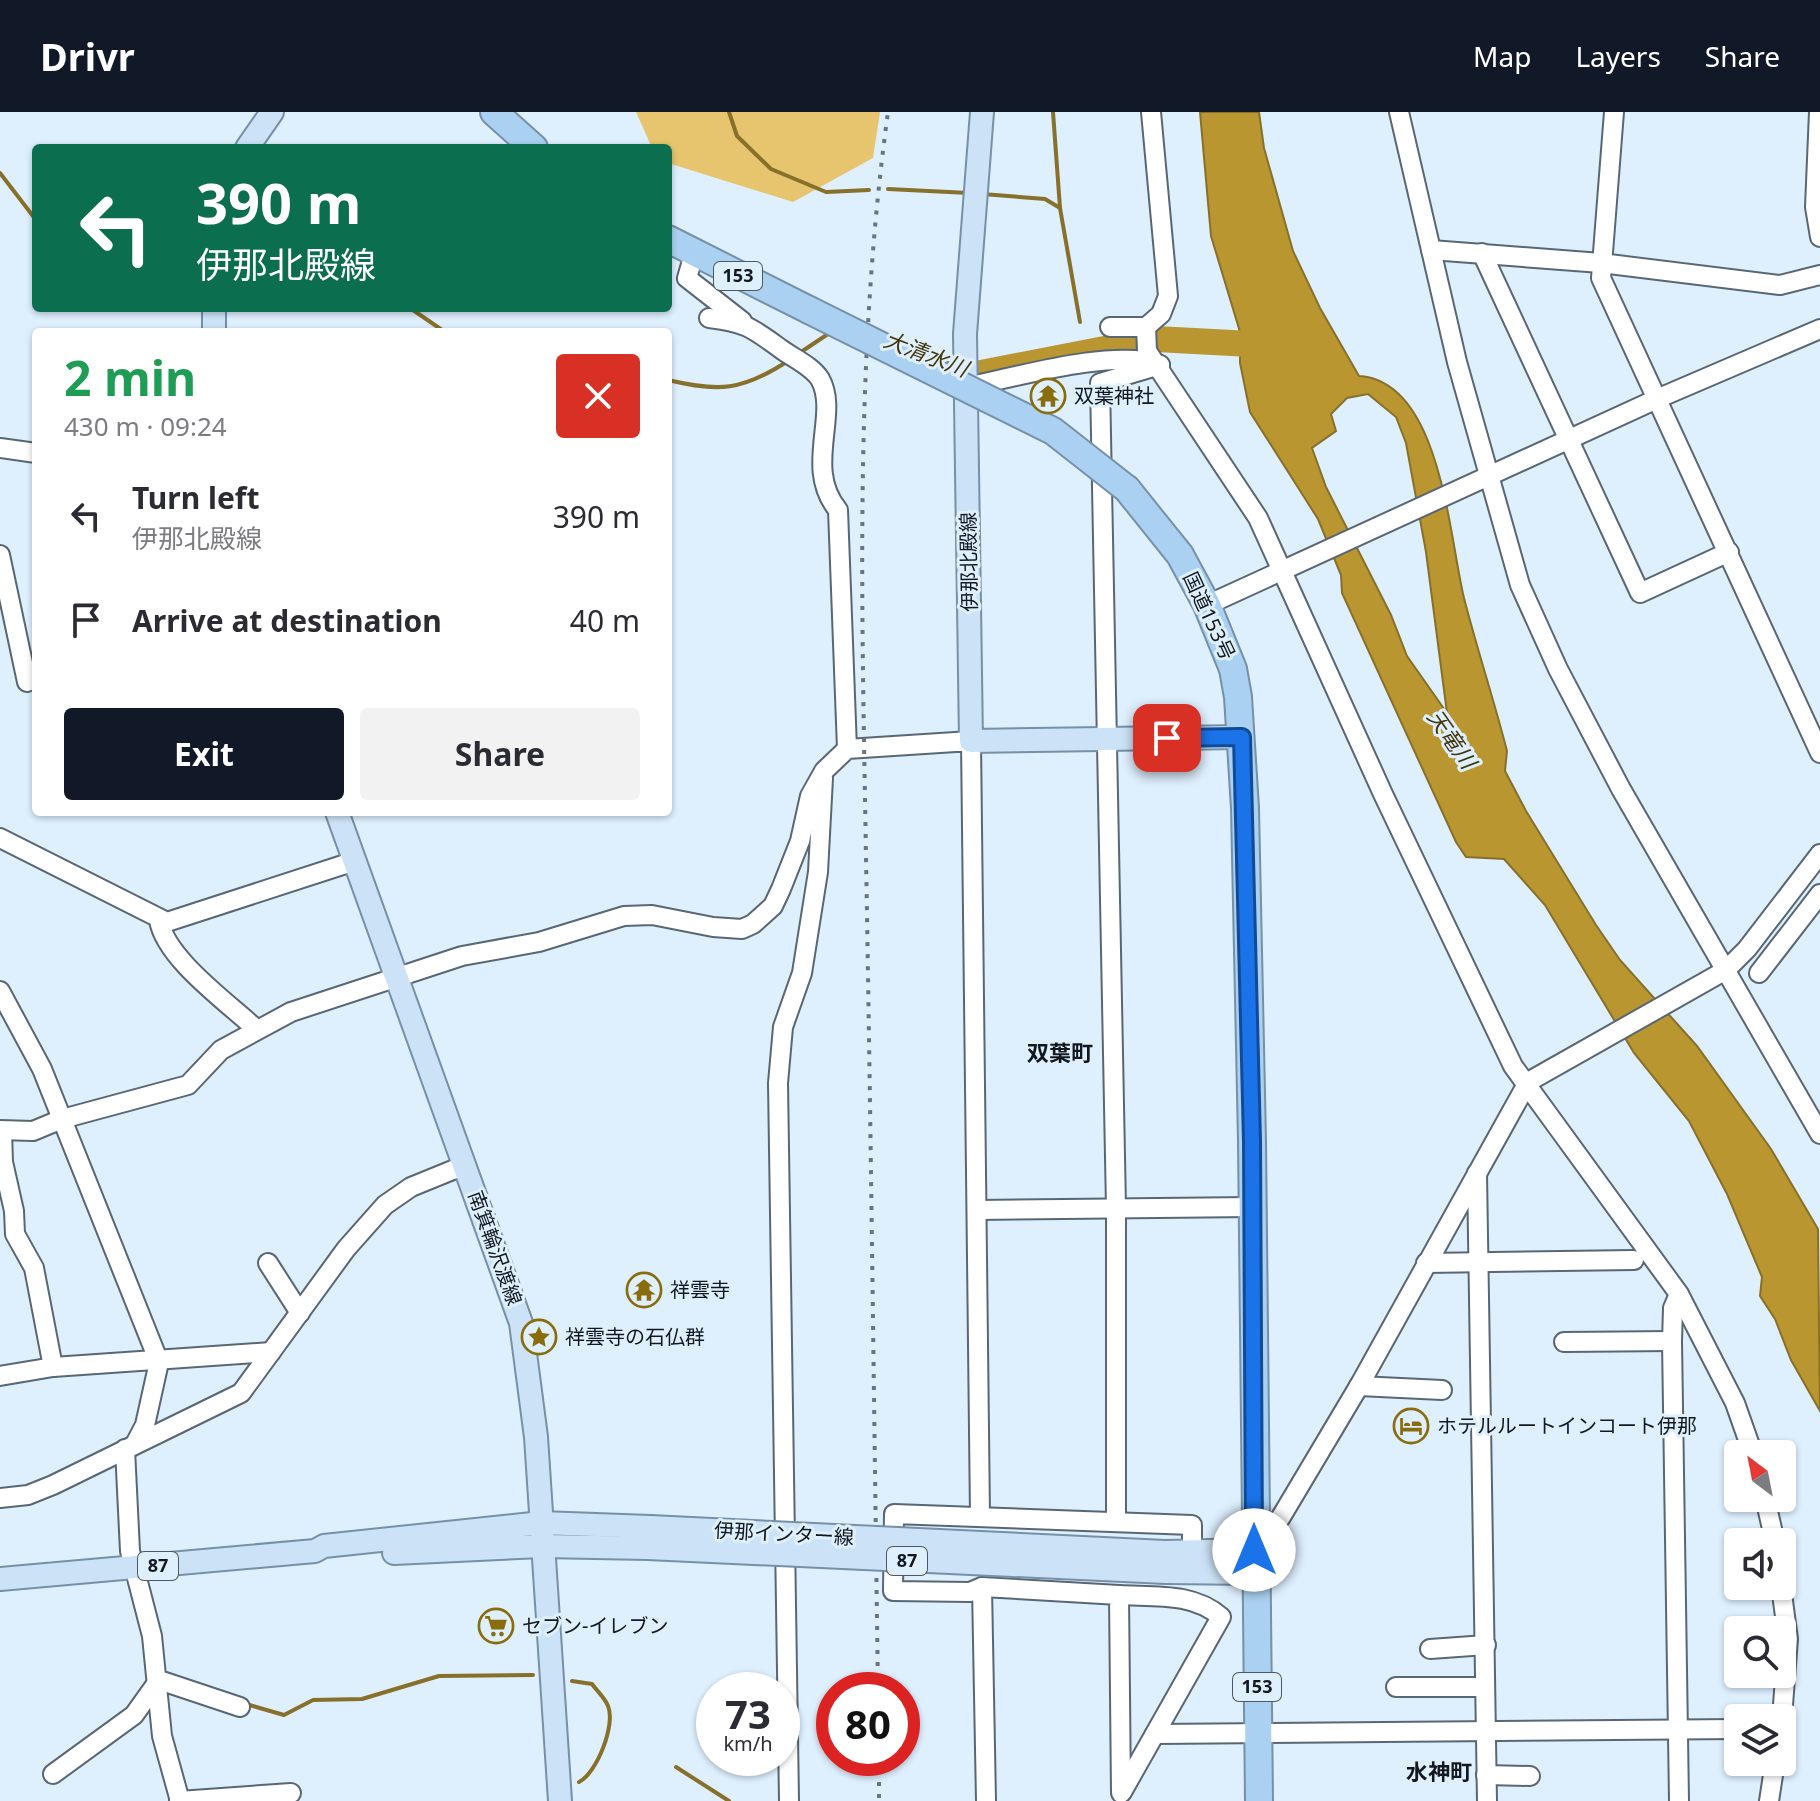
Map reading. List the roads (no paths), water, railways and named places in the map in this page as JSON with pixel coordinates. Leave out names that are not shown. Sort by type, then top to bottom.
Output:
[{"type":"highway","points":[[494,112],[530,144]]},
{"type":"highway","name":"153","points":[[672,241],[694,254]]},
{"type":"highway","name":"国道153号","points":[[694,254],[1053,431],[1127,489],[1180,555],[1207,605],[1233,669],[1242,737],[1252,1207],[1259,1801]]},
{"type":"main road","points":[[250,144],[272,112]]},
{"type":"main road","name":"伊那北殿線","points":[[971,741],[966,377],[982,112]]},
{"type":"main road","points":[[971,741],[1242,737]]},
{"type":"main road","name":"南箕輪沢渡線","points":[[338,816],[521,1323],[536,1437],[560,1801]]},
{"type":"main road","name":"伊那インター線","points":[[0,1579],[315,1551],[324,1546],[542,1534],[1165,1562],[1254,1562]]},
{"type":"street","points":[[1110,327],[1146,327],[1161,314],[1168,296],[1151,112]]},
{"type":"street","points":[[1399,112],[1485,477],[1520,585],[1558,669],[1621,789],[1722,972],[1820,1134]]},
{"type":"street","points":[[1614,112],[1601,278],[1659,398],[1820,753]]},
{"type":"street","points":[[1819,112],[1815,192],[1820,237]]},
{"type":"street","points":[[1431,250],[1601,263],[1780,285],[1820,275]]},
{"type":"street","points":[[1482,253],[1640,593],[1729,552]]},
{"type":"street","points":[[694,254],[687,278],[819,378],[824,391],[823,477],[825,494],[838,510],[847,749]]},
{"type":"street","points":[[709,318],[742,321]]},
{"type":"street","points":[[1146,327],[1154,358],[1258,518],[1286,568],[1513,1066],[1528,1082],[1679,1294],[1735,1403],[1748,1440]]},
{"type":"street","points":[[1207,605],[1659,398],[1820,329]]},
{"type":"street","points":[[966,377],[1110,360],[1154,358]]},
{"type":"street","points":[[1116,1521],[1116,1208],[1100,383],[1154,358]]},
{"type":"street","points":[[0,448],[32,452]]},
{"type":"street","points":[[0,555],[27,682]]},
{"type":"street","points":[[53,1367],[34,1268],[15,1234],[1,1130],[33,1131],[62,1119],[188,1085],[221,1050],[291,1012],[462,956],[539,942],[624,916],[652,915],[713,927],[742,929],[753,924],[773,906],[800,841],[810,796],[824,771],[847,749],[971,741],[982,1210],[980,1516]]},
{"type":"street","points":[[789,1801],[778,1083],[783,1027],[802,973],[818,872],[824,771]]},
{"type":"street","points":[[0,838],[167,922],[355,861]]},
{"type":"street","points":[[1254,1562],[1359,1386],[1528,1082],[1546,1075],[1722,972],[1747,949],[1820,854]]},
{"type":"street","points":[[1759,973],[1820,894]]},
{"type":"street","points":[[159,920],[161,933],[171,950],[256,1029]]},
{"type":"street","points":[[0,991],[42,1069],[159,1362],[145,1425],[130,1447],[134,1568],[152,1636],[159,1680],[162,1736],[179,1801],[291,1793]]},
{"type":"street","points":[[0,1498],[28,1495],[241,1393],[346,1249],[385,1205],[411,1187],[465,1165]]},
{"type":"street","points":[[1477,1173],[1487,1801]]},
{"type":"street","points":[[982,1210],[1252,1207]]},
{"type":"street","points":[[1426,1263],[1634,1260]]},
{"type":"street","points":[[268,1263],[300,1313]]},
{"type":"street","points":[[1679,1294],[1673,1308],[1672,1341],[1679,1801]]},
{"type":"street","points":[[1564,1342],[1672,1341]]},
{"type":"street","points":[[0,1376],[53,1367],[271,1352]]},
{"type":"street","points":[[1359,1386],[1442,1390]]},
{"type":"street","points":[[1118,1797],[1221,1617],[1212,1608],[1190,1600],[982,1587],[970,1592],[893,1591],[894,1514],[1192,1525],[1190,1600]]},
{"type":"street","points":[[982,1587],[986,1801]]},
{"type":"street","points":[[1118,1797],[1119,1595]]},
{"type":"street","points":[[1783,1600],[1788,1639],[1783,1704]]},
{"type":"street","points":[[1430,1649],[1486,1645]]},
{"type":"street","points":[[159,1680],[240,1707]]},
{"type":"street","points":[[53,1774],[134,1715],[159,1680]]},
{"type":"street","points":[[1396,1687],[1485,1687]]},
{"type":"street","points":[[1155,1734],[1724,1729]]},
{"type":"street","points":[[1486,1775],[1530,1776]]},
{"type":"street","points":[[1769,1801],[1773,1776]]},
{"type":"water","name":"天竜川","points":[[1200,112],[1259,112],[1264,148],[1293,251],[1320,308],[1359,376],[1386,384],[1408,404],[1424,432],[1437,466],[1464,598],[1507,751],[1505,771],[1596,925],[1620,960],[1697,1046],[1771,1149],[1818,1229],[1820,1411],[1791,1360],[1775,1319],[1760,1296],[1762,1277],[1727,1194],[1689,1121],[1634,1053],[1545,905],[1504,859],[1466,857],[1456,842],[1342,593],[1341,575],[1318,519],[1250,412],[1240,363],[1240,332],[1211,236]],"holes":[[[1368,394],[1396,417],[1406,443],[1426,552],[1447,713],[1407,656],[1391,615],[1326,487],[1312,448],[1336,431],[1331,414],[1347,398]]]},
{"type":"waterway","points":[[729,112],[737,136],[771,169],[826,192],[869,190]]},
{"type":"waterway","points":[[1053,112],[1060,208]]},
{"type":"waterway","name":"大清水川","points":[[0,173],[32,215]]},
{"type":"waterway","points":[[888,189],[969,193]]},
{"type":"waterway","points":[[982,194],[1045,199],[1060,208],[1080,322]]},
{"type":"waterway","name":"大清水川","points":[[416,312],[439,328]]},
{"type":"waterway","name":"大清水川","points":[[798,354],[831,332]]},
{"type":"waterway","name":"大清水川","points":[[976,374],[1156,339],[1251,344]]},
{"type":"waterway","name":"大清水川","points":[[1085,344],[1086,350]]},
{"type":"waterway","name":"大清水川","points":[[933,357],[958,367]]},
{"type":"waterway","name":"大清水川","points":[[672,381],[702,386],[730,386],[757,378],[788,361]]},
{"type":"waterway","points":[[246,1704],[284,1715],[313,1700],[362,1699],[439,1676],[533,1675]]},
{"type":"waterway","points":[[572,1681],[592,1684],[607,1703],[610,1714],[607,1736],[598,1759],[579,1782]]},
{"type":"waterway","points":[[676,1767],[729,1801]]},
{"type":"railway","points":[[878,1672],[862,577],[870,298],[888,112]]},
{"type":"railway","points":[[879,1776],[879,1801]]},
{"type":"place","name":"双葉神社","points":[[1048,396]]},
{"type":"place","name":"祥雲寺","points":[[644,1290]]},
{"type":"place","name":"祥雲寺の石仏群","points":[[539,1337]]},
{"type":"place","name":"ホテルルートインコート伊那","points":[[1411,1426]]},
{"type":"place","name":"セブン-イレブン","points":[[496,1626]]},
{"type":"district","name":"双葉町","points":[[1060,1053]]},
{"type":"district","name":"水神町","points":[[1439,1772]]}]
